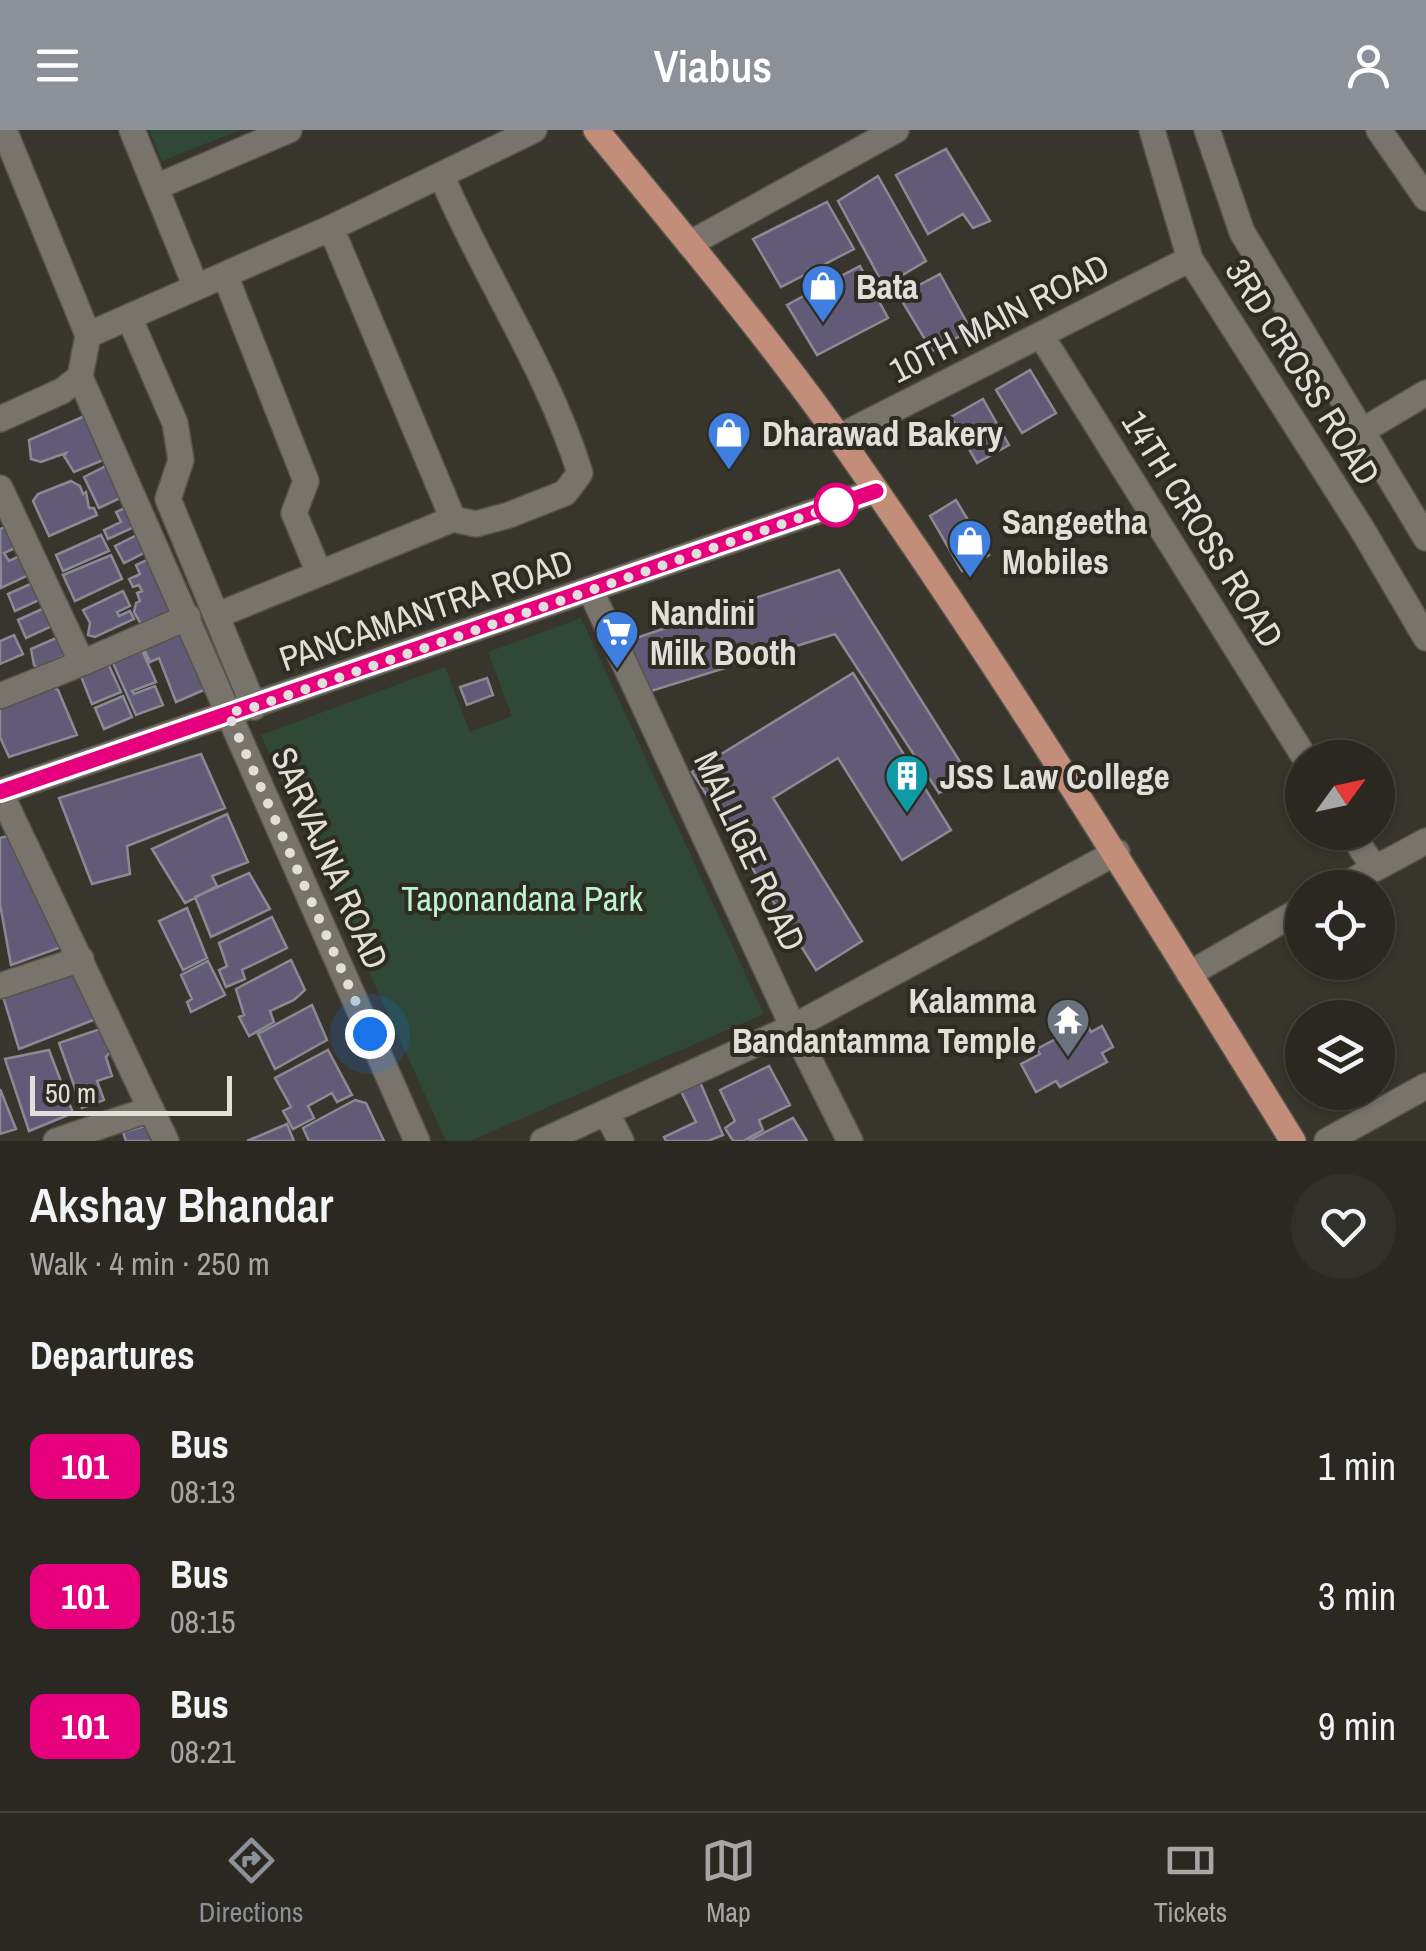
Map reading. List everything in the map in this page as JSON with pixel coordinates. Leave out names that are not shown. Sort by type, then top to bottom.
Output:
[{"type":"main road","points":[[596,130],[839,437],[1116,852],[1293,1141]]},
{"type":"street","points":[[0,419],[62,391],[80,377],[88,334],[4,130]]},
{"type":"street","points":[[132,130],[196,288]]},
{"type":"street","points":[[156,187],[290,130]]},
{"type":"street","points":[[88,334],[331,228],[534,130]]},
{"type":"street","points":[[689,244],[896,130]]},
{"type":"street","name":"3RD CROSS ROAD","points":[[1152,130],[1190,259],[1362,529],[1426,638]]},
{"type":"street","name":"3RD CROSS ROAD","points":[[1207,130],[1242,232],[1426,538]]},
{"type":"street","points":[[1379,130],[1426,198]]},
{"type":"street","points":[[218,615],[453,519],[476,524],[565,493],[580,472],[567,432],[463,228],[442,177]]},
{"type":"street","points":[[331,228],[453,519]]},
{"type":"street","name":"10TH MAIN ROAD","points":[[839,437],[1190,259]]},
{"type":"street","points":[[225,274],[306,481],[294,513],[320,572]]},
{"type":"street","points":[[129,318],[176,423],[181,460],[168,499],[254,707]]},
{"type":"street","name":"14TH CROSS ROAD","points":[[1042,337],[1294,740]]},
{"type":"street","name":"SARVAJNA ROAD","points":[[80,377],[417,1141]]},
{"type":"street","points":[[1362,432],[1426,394]]},
{"type":"street","points":[[0,488],[82,663]]},
{"type":"street","name":"PANCAMANTRA ROAD","points":[[0,792],[876,491]]},
{"type":"street","name":"MALLIGE ROAD","points":[[590,590],[793,1028],[850,1141]]},
{"type":"street","points":[[0,696],[188,617]]},
{"type":"street","points":[[0,792],[166,1141]]},
{"type":"street","points":[[1371,870],[1426,841]]},
{"type":"street","points":[[1363,850],[1374,868]]},
{"type":"street","points":[[543,1141],[793,1028],[1116,852]]},
{"type":"street","points":[[1190,974],[1285,919]]},
{"type":"street","points":[[0,986],[81,959]]},
{"type":"street","points":[[1327,1141],[1426,1086]]},
{"type":"street","points":[[56,1141],[151,1109]]},
{"type":"street","points":[[606,1112],[620,1141]]},
{"type":"green space","points":[[149,130],[240,130],[162,161]]},
{"type":"green space","name":"Taponandana Park","points":[[581,618],[764,1014],[470,1141],[446,1141],[261,735],[445,667],[470,732],[512,716],[488,652]]},
{"type":"building","points":[[946,149],[990,221],[973,228],[963,214],[928,234],[896,175]]},
{"type":"building","points":[[878,176],[926,261],[884,286],[838,201]]},
{"type":"building","points":[[827,202],[854,249],[781,287],[753,239]]},
{"type":"building","points":[[860,266],[888,318],[817,355],[787,305]]},
{"type":"building","points":[[940,274],[971,330],[932,351],[899,296]]},
{"type":"building","points":[[1030,370],[1056,413],[1022,433],[996,390]]},
{"type":"building","points":[[983,399],[1009,445],[977,463],[951,417]]},
{"type":"building","points":[[94,412],[113,456],[74,472],[64,456],[66,453],[41,462],[31,459],[29,440]]},
{"type":"building","points":[[114,462],[129,494],[99,508],[84,477]]},
{"type":"building","points":[[71,481],[80,486],[83,494],[86,492],[89,508],[94,508],[97,515],[49,536],[33,501],[38,494]]},
{"type":"building","points":[[956,500],[989,555],[962,571],[930,516]]},
{"type":"building","points":[[136,503],[145,522],[108,539],[104,530],[121,522],[116,512]]},
{"type":"building","points":[[24,519],[33,540],[4,553],[9,561],[37,548],[46,567],[1,588],[0,529]]},
{"type":"building","points":[[143,532],[152,549],[124,563],[115,546]]},
{"type":"building","points":[[101,535],[109,551],[63,571],[56,555]]},
{"type":"building","points":[[161,553],[194,609],[141,624],[134,612],[140,601],[137,593],[142,591],[139,585],[133,587],[129,579],[140,574],[136,565]]},
{"type":"building","points":[[111,555],[122,579],[75,601],[63,575]]},
{"type":"building","points":[[839,570],[969,776],[939,793],[835,634],[651,691],[627,641]]},
{"type":"building","points":[[51,575],[59,591],[15,611],[8,594]]},
{"type":"building","points":[[123,591],[130,606],[117,612],[119,616],[130,611],[134,619],[95,637],[88,635],[90,623],[83,610]]},
{"type":"building","points":[[62,600],[69,618],[26,638],[18,620]]},
{"type":"building","points":[[194,623],[220,683],[176,702],[159,658],[150,662],[142,645]]},
{"type":"building","points":[[72,631],[80,649],[38,668],[34,665],[31,649]]},
{"type":"building","points":[[14,635],[23,654],[0,664],[0,641]]},
{"type":"building","points":[[141,648],[156,682],[132,691],[134,694],[155,686],[163,705],[136,715],[112,661]]},
{"type":"building","points":[[106,659],[121,692],[92,704],[78,669]]},
{"type":"building","name":"JSS Law College","points":[[853,673],[951,830],[902,860],[838,758],[773,798],[862,941],[816,970],[692,772]]},
{"type":"building","points":[[487,678],[493,695],[467,705],[460,687]]},
{"type":"building","points":[[47,684],[58,690],[77,735],[9,757],[0,737],[0,699]]},
{"type":"building","points":[[123,696],[132,717],[104,729],[95,708]]},
{"type":"building","points":[[201,754],[225,808],[127,846],[130,874],[92,884],[59,798]]},
{"type":"building","points":[[227,814],[248,862],[212,876],[217,886],[185,903],[152,849]]},
{"type":"building","points":[[14,834],[67,945],[11,965],[0,904],[0,838]]},
{"type":"building","points":[[249,873],[270,909],[211,937],[195,897]]},
{"type":"building","points":[[187,908],[207,958],[183,970],[159,921]]},
{"type":"building","points":[[272,917],[287,948],[242,970],[245,979],[226,987],[219,970],[227,966],[219,943]]},
{"type":"building","points":[[291,960],[305,990],[270,1011],[274,1022],[249,1036],[239,1017],[244,1015],[236,989]]},
{"type":"building","points":[[208,961],[225,995],[191,1012],[187,1002],[192,999],[181,975]]},
{"type":"building","points":[[74,970],[96,1019],[19,1049],[2,993]]},
{"type":"building","points":[[312,1005],[327,1040],[275,1069],[258,1034]]},
{"type":"building","name":"Kalamma Bandantamma Temple","points":[[1086,1023],[1091,1032],[1102,1026],[1113,1047],[1102,1053],[1107,1062],[1060,1087],[1056,1081],[1036,1092],[1021,1064],[1040,1054],[1037,1049]]},
{"type":"building","points":[[103,1028],[111,1051],[106,1057],[112,1076],[97,1081],[104,1100],[82,1108],[59,1043]]},
{"type":"building","points":[[49,1050],[73,1113],[29,1131],[5,1059]]},
{"type":"building","points":[[328,1050],[352,1095],[337,1102],[332,1093],[308,1106],[314,1118],[293,1129],[283,1111],[291,1107],[275,1078]]},
{"type":"building","points":[[769,1066],[790,1105],[759,1120],[763,1130],[743,1141],[733,1141],[725,1128],[735,1121],[720,1090]]},
{"type":"building","points":[[700,1082],[723,1135],[708,1141],[666,1141],[664,1137],[696,1122],[681,1091]]},
{"type":"building","points":[[0,1089],[16,1129],[0,1134]]},
{"type":"building","points":[[355,1100],[366,1103],[384,1141],[309,1141],[303,1128]]},
{"type":"building","points":[[793,1118],[807,1141],[748,1141]]},
{"type":"building","points":[[152,1124],[159,1141],[126,1141],[123,1132]]},
{"type":"building","points":[[287,1124],[294,1141],[247,1141]]},
{"type":"bus line","name":"101","points":[[0,792],[876,491]]},
{"type":"place","name":"Bata","points":[[823,324]]},
{"type":"place","name":"Dharawad Bakery","points":[[729,471]]},
{"type":"place","name":"Sangeetha Mobiles","points":[[970,579]]},
{"type":"place","name":"Nandini Milk Booth","points":[[617,670]]},
{"type":"place","name":"JSS Law College","points":[[907,814]]},
{"type":"place","name":"Kalamma Bandantamma Temple","points":[[1068,1058]]},
{"type":"route","points":[[370,1034],[228,713],[840,504],[836,505]]}]
